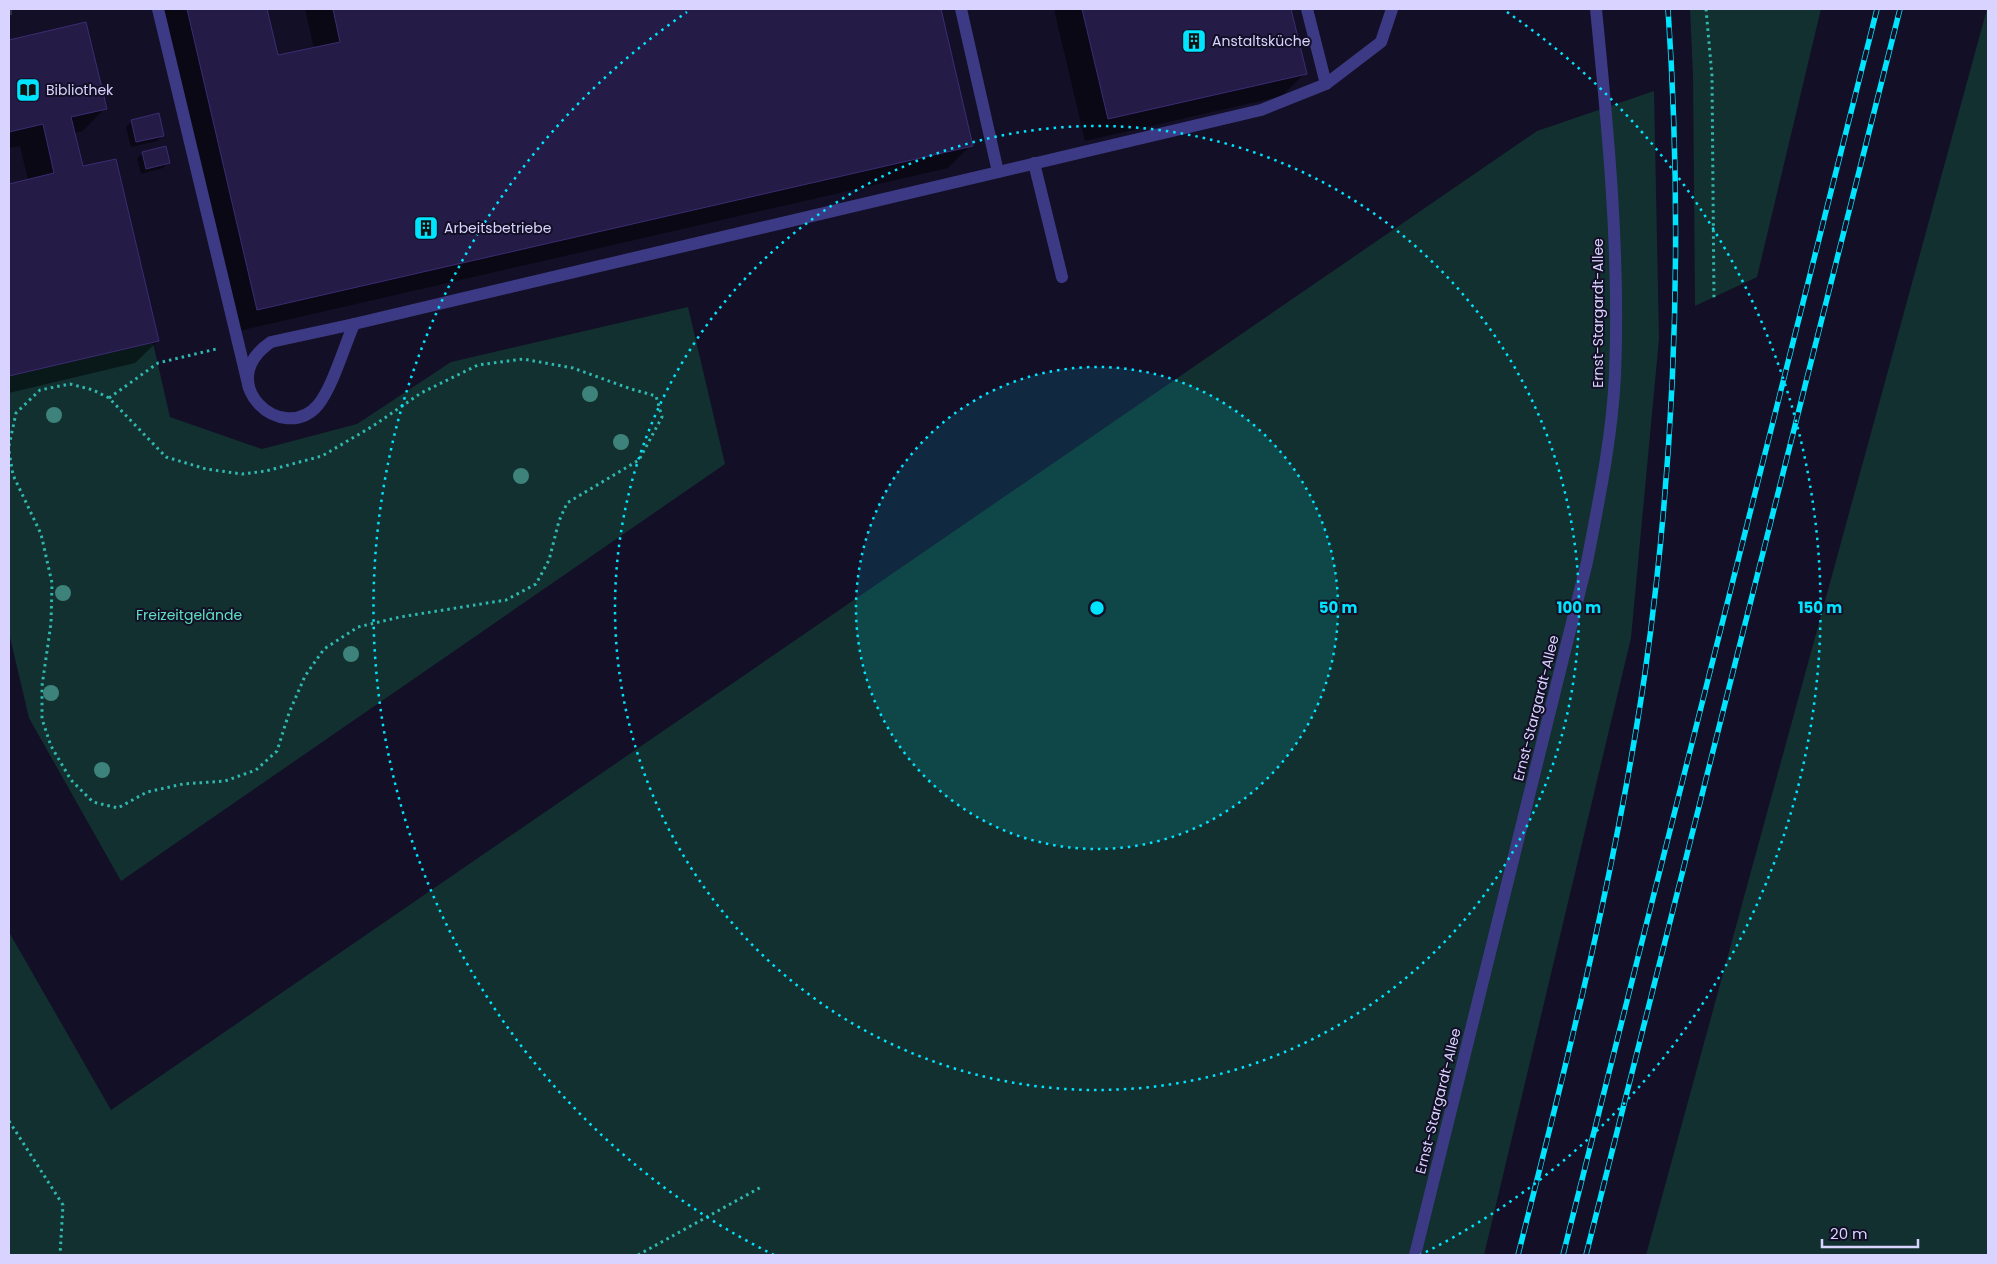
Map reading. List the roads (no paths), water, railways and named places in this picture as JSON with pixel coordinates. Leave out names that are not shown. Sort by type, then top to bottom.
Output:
[{"type":"street","points":[[158,9],[249,388],[255,401],[265,411],[278,417],[291,418],[305,414],[316,406],[325,395],[354,324]]},
{"type":"street","points":[[961,9],[998,172]]},
{"type":"street","points":[[1307,9],[1326,84]]},
{"type":"street","points":[[249,388],[248,374],[252,361],[260,350],[271,342],[1261,110],[1326,84],[1381,42],[1392,9]]},
{"type":"street","name":"Ernst-Stargardt-Allee","points":[[1415,1255],[1578,599],[1607,461],[1615,376],[1616,299],[1610,171],[1596,9]]},
{"type":"street","points":[[1034,163],[1062,277]]},
{"type":"railway","points":[[1518,1255],[1572,1038],[1605,893],[1633,747],[1656,590],[1664,508],[1674,341],[1675,175],[1668,9]]},
{"type":"railway","points":[[1563,1255],[1877,9]]},
{"type":"railway","points":[[1586,1255],[1900,9]]},
{"type":"place","name":"Anstaltsküche","points":[[1194,41]]},
{"type":"place","name":"Bibliothek","points":[[28,90]]},
{"type":"place","name":"Arbeitsbetriebe","points":[[426,228]]},
{"type":"park label","name":"Freizeitgelände","points":[[189,615]]}]
